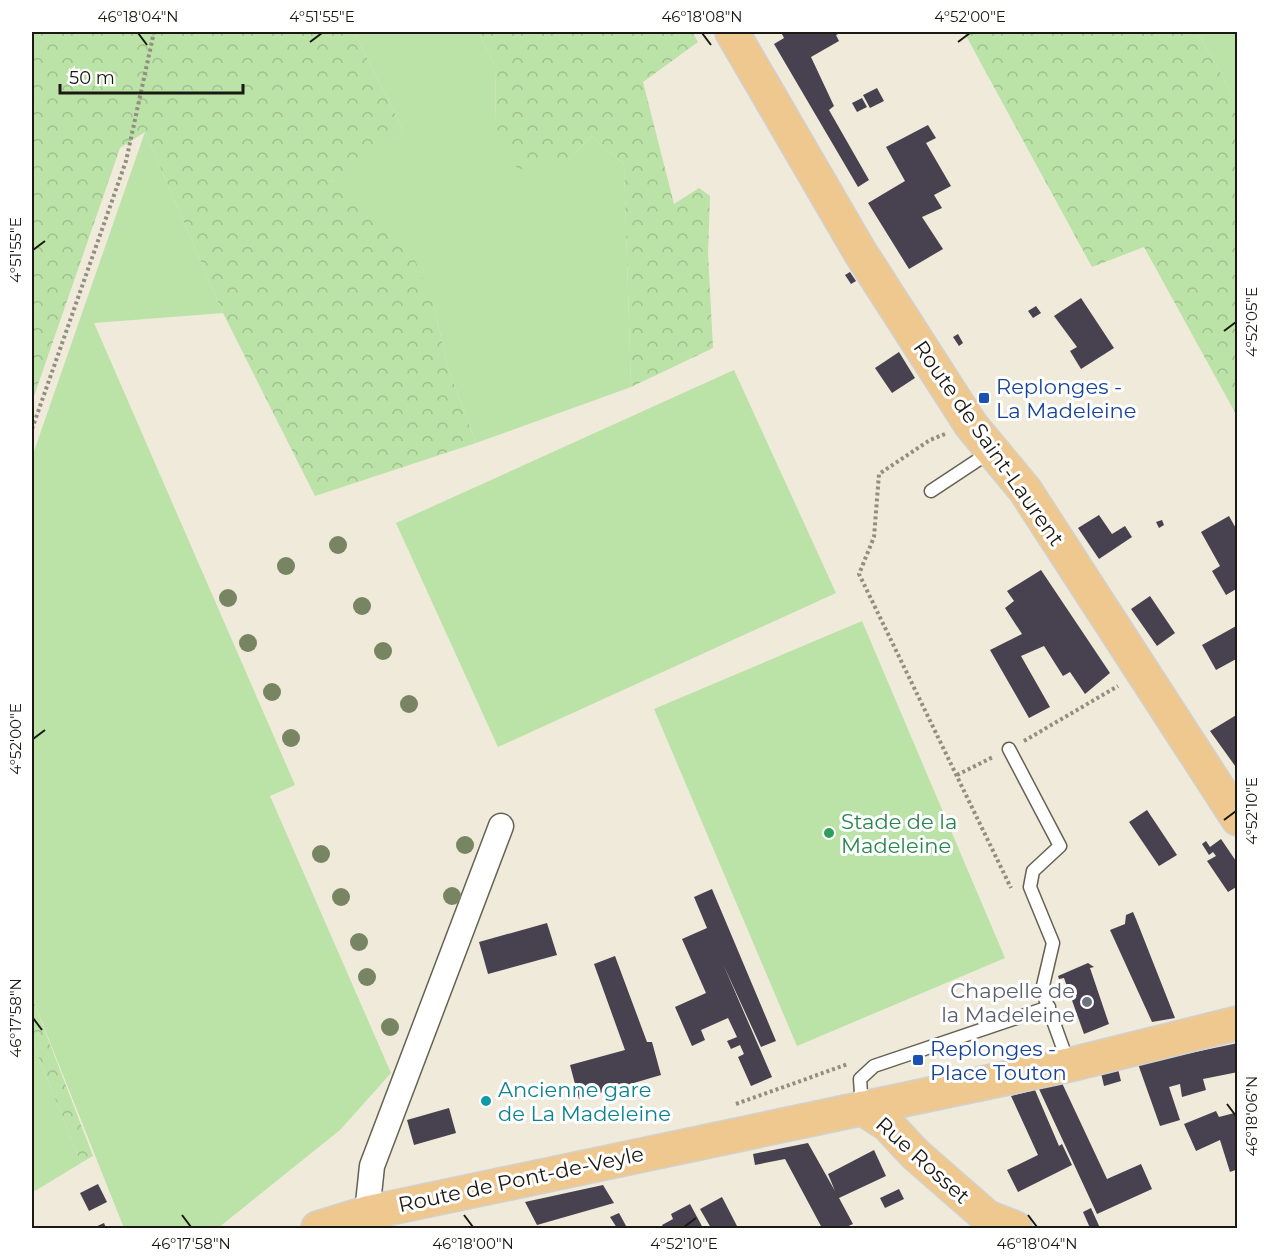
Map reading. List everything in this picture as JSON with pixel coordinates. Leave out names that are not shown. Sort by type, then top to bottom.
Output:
[{"type":"main road","name":"Route de Saint-Laurent","points":[[732,32],[860,252],[971,425],[1025,490],[1238,819]]},
{"type":"main road","name":"Route de Pont-de-Veyle","points":[[318,1228],[367,1213],[1069,1065],[1238,1023]]},
{"type":"main road","name":"Rue Rosset","points":[[862,1108],[887,1124],[915,1154],[997,1225]]},
{"type":"street","points":[[367,1213],[372,1166],[501,826]]},
{"type":"lane","points":[[931,491],[992,452]]},
{"type":"lane","points":[[1008,749],[1060,846],[1033,870],[1030,888],[1053,943],[1042,990],[1069,1065]]},
{"type":"lane","points":[[862,1108],[860,1079],[874,1066],[1049,1007]]},
{"type":"path","points":[[32,429],[126,161],[154,32]]},
{"type":"path","points":[[971,425],[930,440],[879,474],[874,537],[859,574],[1013,892]]},
{"type":"path","points":[[957,775],[1008,749],[1141,671]]},
{"type":"path","points":[[735,1104],[855,1061]]},
{"type":"green space","points":[[32,32],[354,32],[404,132],[330,180],[408,244],[433,302],[448,368],[476,443],[315,496],[223,313],[145,132],[120,148],[32,402]]},
{"type":"green space","points":[[354,32],[478,32],[495,65],[496,128],[569,160],[591,136],[624,164],[631,387],[476,443],[448,368],[433,302],[330,179],[404,132]]},
{"type":"green space","points":[[478,32],[692,32],[698,42],[643,82],[674,204],[699,188],[710,196],[708,253],[713,348],[631,387],[624,164],[591,136],[569,160],[518,170],[496,128],[495,65]]},
{"type":"green space","points":[[964,32],[1197,32],[1237,102],[1237,416],[1144,247],[1092,267]]},
{"type":"green space","points":[[1197,32],[1237,32],[1237,102]]},
{"type":"green space","points":[[145,132],[223,313],[94,323],[295,785],[270,796],[391,1073],[340,1130],[218,1228],[124,1228],[32,997],[32,457]]},
{"type":"green space","points":[[734,370],[836,593],[498,747],[396,523]]},
{"type":"green space","name":"Stade de la Madeleine","points":[[862,621],[1005,958],[797,1046],[654,709]]},
{"type":"green space","points":[[32,997],[93,1156],[81,1163],[32,1041]]},
{"type":"green space","points":[[32,1041],[81,1163],[35,1191],[32,1184]]},
{"type":"building","points":[[781,32],[842,32],[836,35],[839,41],[811,57],[834,106],[829,110],[869,180],[858,187],[774,44],[784,38]]},
{"type":"building","points":[[877,88],[884,101],[870,108],[863,95]]},
{"type":"building","points":[[862,98],[867,107],[857,112],[852,103]]},
{"type":"building","points":[[928,125],[936,138],[926,143],[951,186],[934,195],[942,208],[922,217],[943,249],[909,269],[868,203],[905,181],[886,147]]},
{"type":"building","points":[[850,272],[856,281],[851,284],[845,275]]},
{"type":"building","points":[[1081,298],[1114,348],[1081,369],[1070,351],[1077,347],[1054,316]]},
{"type":"building","points":[[1036,306],[1041,313],[1033,318],[1028,311]]},
{"type":"building","points":[[958,334],[963,343],[959,346],[953,337]]},
{"type":"building","points":[[899,352],[915,378],[892,393],[875,368]]},
{"type":"building","points":[[1099,515],[1112,534],[1125,526],[1132,537],[1099,559],[1078,528]]},
{"type":"building","points":[[1229,516],[1238,532],[1238,588],[1226,595],[1212,571],[1220,566],[1201,532]]},
{"type":"building","points":[[1162,520],[1164,525],[1159,528],[1156,522]]},
{"type":"building","points":[[1041,570],[1110,673],[1085,694],[1070,672],[1063,676],[1044,646],[1021,656],[1050,707],[1029,718],[990,650],[1022,634],[1005,608],[1014,601],[1007,591]]},
{"type":"building","points":[[1150,596],[1175,633],[1157,646],[1131,609]]},
{"type":"building","points":[[1238,625],[1238,658],[1216,670],[1202,645]]},
{"type":"building","points":[[1238,714],[1238,770],[1210,731]]},
{"type":"building","points":[[1147,810],[1177,855],[1159,866],[1129,822]]},
{"type":"building","points":[[1221,839],[1238,864],[1238,886],[1228,892],[1207,861],[1216,856],[1213,852],[1209,855],[1202,844],[1206,841],[1210,847]]},
{"type":"building","points":[[712,889],[776,1041],[761,1047],[723,964],[772,1077],[751,1086],[738,1057],[744,1054],[740,1045],[731,1049],[727,1041],[737,1037],[728,1018],[701,1030],[705,1040],[692,1046],[675,1007],[706,993],[682,939],[707,928],[694,897]]},
{"type":"building","points":[[1133,912],[1175,1018],[1152,1022],[1110,930],[1125,924],[1126,915]]},
{"type":"building","points":[[547,923],[557,955],[488,974],[479,942]]},
{"type":"building","points":[[615,956],[647,1042],[652,1042],[661,1075],[579,1099],[570,1065],[625,1050],[594,964]]},
{"type":"building","name":"Chapelle de la Madeleine","points":[[1088,963],[1094,967],[1090,968],[1109,1024],[1084,1034],[1064,978],[1059,979],[1058,976]]},
{"type":"building","points":[[1238,1043],[1238,1072],[1203,1079],[1206,1090],[1182,1097],[1180,1084],[1169,1087],[1180,1120],[1160,1126],[1138,1064]]},
{"type":"building","points":[[1118,1069],[1121,1081],[1104,1086],[1101,1073]]},
{"type":"building","points":[[1062,1083],[1107,1179],[1141,1164],[1152,1189],[1097,1214],[1039,1089]]},
{"type":"building","points":[[1035,1090],[1059,1146],[1062,1144],[1072,1165],[1018,1192],[1007,1170],[1038,1155],[1011,1096]]},
{"type":"building","points":[[449,1108],[456,1133],[414,1145],[407,1120]]},
{"type":"building","points":[[1216,1111],[1219,1117],[1238,1112],[1238,1169],[1230,1172],[1220,1140],[1196,1151],[1184,1124]]},
{"type":"building","points":[[808,1143],[835,1191],[828,1174],[874,1150],[886,1176],[839,1198],[853,1224],[844,1228],[822,1228],[785,1159],[755,1165],[753,1154]]},
{"type":"building","points":[[98,1184],[107,1202],[89,1211],[80,1193]]},
{"type":"building","points":[[603,1185],[614,1203],[537,1225],[525,1202]]},
{"type":"building","points":[[899,1189],[904,1199],[885,1208],[880,1198]]},
{"type":"building","points":[[722,1197],[739,1228],[711,1228],[700,1209]]},
{"type":"building","points":[[690,1204],[703,1228],[664,1228],[662,1225],[673,1219],[671,1214]]},
{"type":"building","points":[[1091,1208],[1100,1228],[1090,1228],[1083,1212]]},
{"type":"building","points":[[619,1213],[627,1228],[617,1228],[610,1217]]},
{"type":"building","points":[[104,1223],[106,1228],[93,1228]]},
{"type":"place","name":"Replonges - La Madeleine","points":[[984,398]]},
{"type":"place","name":"Stade de la Madeleine","points":[[829,833]]},
{"type":"place","name":"Chapelle de la Madeleine","points":[[1087,1002]]},
{"type":"place","name":"Replonges - Place Touton","points":[[918,1060]]},
{"type":"place","name":"Ancienne gare de La Madeleine","points":[[486,1101]]}]
